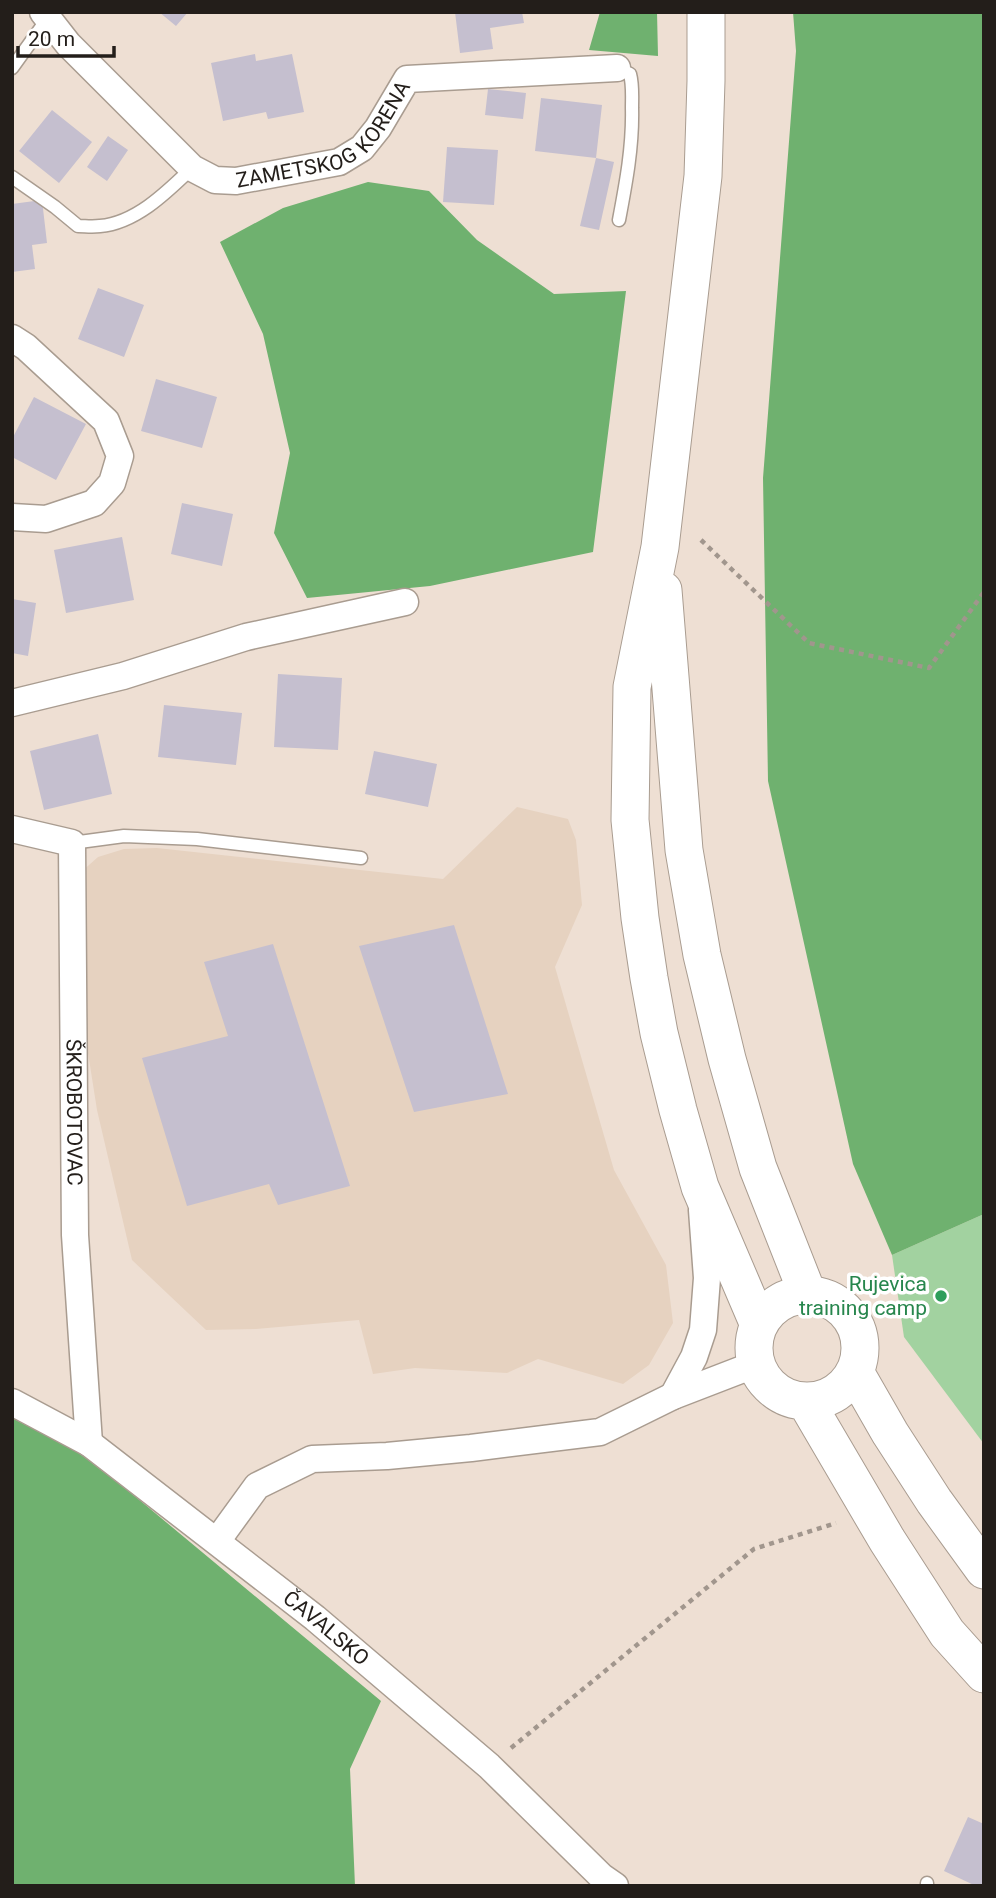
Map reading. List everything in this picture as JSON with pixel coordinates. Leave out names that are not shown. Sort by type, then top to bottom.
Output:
[{"type":"main road","points":[[706,12],[703,176],[660,547],[632,687],[630,820],[640,918],[657,1022],[678,1110],[700,1187],[759,1325]]},
{"type":"main road","points":[[660,547],[684,850],[702,955],[727,1059],[758,1168],[808,1295]]},
{"type":"main road","points":[[808,1295],[826,1298],[850,1316],[859,1333],[861,1353],[855,1372],[844,1388],[818,1401],[806,1402],[789,1398],[772,1388],[760,1374],[754,1344],[759,1325],[771,1309],[797,1296],[808,1295]]},
{"type":"main road","points":[[855,1372],[934,1501],[984,1570]]},
{"type":"main road","points":[[806,1402],[887,1540],[947,1633],[984,1674]]},
{"type":"street","name":"ZAMETSKOG KORENA","points":[[45,15],[68,44],[192,168],[215,180],[236,181],[339,162],[362,148],[378,128],[407,79],[617,68]]},
{"type":"street","points":[[12,338],[26,347],[106,421],[120,456],[112,483],[94,503],[46,519],[12,517]]},
{"type":"street","points":[[12,703],[123,676],[246,637],[405,602]]},
{"type":"street","points":[[12,829],[72,843]]},
{"type":"street","name":"ŠKROBOTOVAC","points":[[72,843],[75,1235],[89,1444]]},
{"type":"street","points":[[673,1396],[694,1357],[703,1329],[707,1278],[700,1187]]},
{"type":"street","points":[[217,1541],[257,1486],[312,1460],[471,1448],[600,1432],[673,1396],[756,1364]]},
{"type":"street","name":"ČAVALSKO","points":[[12,1402],[89,1444],[315,1618],[489,1766],[603,1883]]},
{"type":"lane","points":[[12,68],[45,15]]},
{"type":"lane","points":[[617,68],[630,74],[632,83],[629,162],[619,220]]},
{"type":"lane","name":"ZAMETSKOG KORENA","points":[[12,177],[78,226],[102,226],[133,217],[174,186],[192,168]]},
{"type":"lane","points":[[72,843],[124,836],[197,839],[361,858]]},
{"type":"path","points":[[701,540],[809,643],[929,668],[984,592]]},
{"type":"path","points":[[489,1766],[754,1549],[836,1523]]},
{"type":"shaded area","points":[[517,807],[568,819],[576,840],[582,905],[555,967],[614,1170],[666,1265],[673,1323],[649,1365],[623,1384],[538,1359],[507,1373],[415,1368],[373,1374],[359,1320],[256,1329],[206,1330],[132,1260],[97,1110],[83,1021],[80,873],[98,857],[124,849],[157,848],[443,879]]},
{"type":"green space","points":[[600,12],[657,12],[658,56],[589,50]]},
{"type":"green space","points":[[793,12],[984,12],[984,1214],[892,1255],[853,1164],[768,781],[763,478],[796,51]]},
{"type":"green space","points":[[368,182],[429,191],[477,240],[554,294],[626,291],[593,552],[430,586],[307,598],[274,533],[290,453],[263,334],[220,242],[283,208]]},
{"type":"green space","name":"Rujevica training camp","points":[[984,1214],[984,1444],[904,1337],[892,1255]]},
{"type":"green space","points":[[12,1418],[83,1453],[381,1701],[350,1769],[355,1886],[12,1886]]},
{"type":"building","points":[[159,12],[188,12],[176,26]]},
{"type":"building","points":[[455,12],[522,12],[524,23],[490,28],[493,49],[460,53]]},
{"type":"building","points":[[255,54],[256,61],[292,54],[304,112],[268,119],[266,112],[223,121],[211,63]]},
{"type":"building","points":[[488,89],[526,93],[523,119],[485,115]]},
{"type":"building","points":[[541,98],[602,105],[596,158],[535,151]]},
{"type":"building","points":[[52,110],[92,142],[59,183],[19,151]]},
{"type":"building","points":[[108,136],[128,150],[107,181],[87,167]]},
{"type":"building","points":[[447,147],[498,150],[494,205],[443,202]]},
{"type":"building","points":[[596,158],[614,162],[599,230],[580,226]]},
{"type":"building","points":[[42,200],[47,243],[32,245],[35,269],[12,272],[12,204]]},
{"type":"building","points":[[98,288],[144,305],[124,357],[78,339]]},
{"type":"building","points":[[156,379],[217,397],[202,448],[141,431]]},
{"type":"building","points":[[34,397],[86,424],[56,480],[12,457],[12,439]]},
{"type":"building","points":[[182,503],[233,514],[222,566],[171,554]]},
{"type":"building","points":[[122,537],[134,600],[66,613],[54,550]]},
{"type":"building","points":[[12,599],[36,603],[28,656],[12,653]]},
{"type":"building","points":[[278,674],[342,678],[338,750],[274,747]]},
{"type":"building","points":[[164,705],[242,713],[236,765],[158,757]]},
{"type":"building","points":[[98,734],[112,794],[44,810],[30,751]]},
{"type":"building","points":[[374,751],[437,764],[428,807],[365,794]]},
{"type":"building","points":[[454,925],[508,1094],[414,1112],[359,946]]},
{"type":"building","points":[[273,944],[350,1186],[278,1205],[269,1184],[187,1206],[142,1058],[228,1036],[204,962]]},
{"type":"building","points":[[968,1817],[984,1824],[984,1886],[976,1886],[944,1871]]},
{"type":"place","name":"Rujevica training camp","points":[[941,1296]]}]
